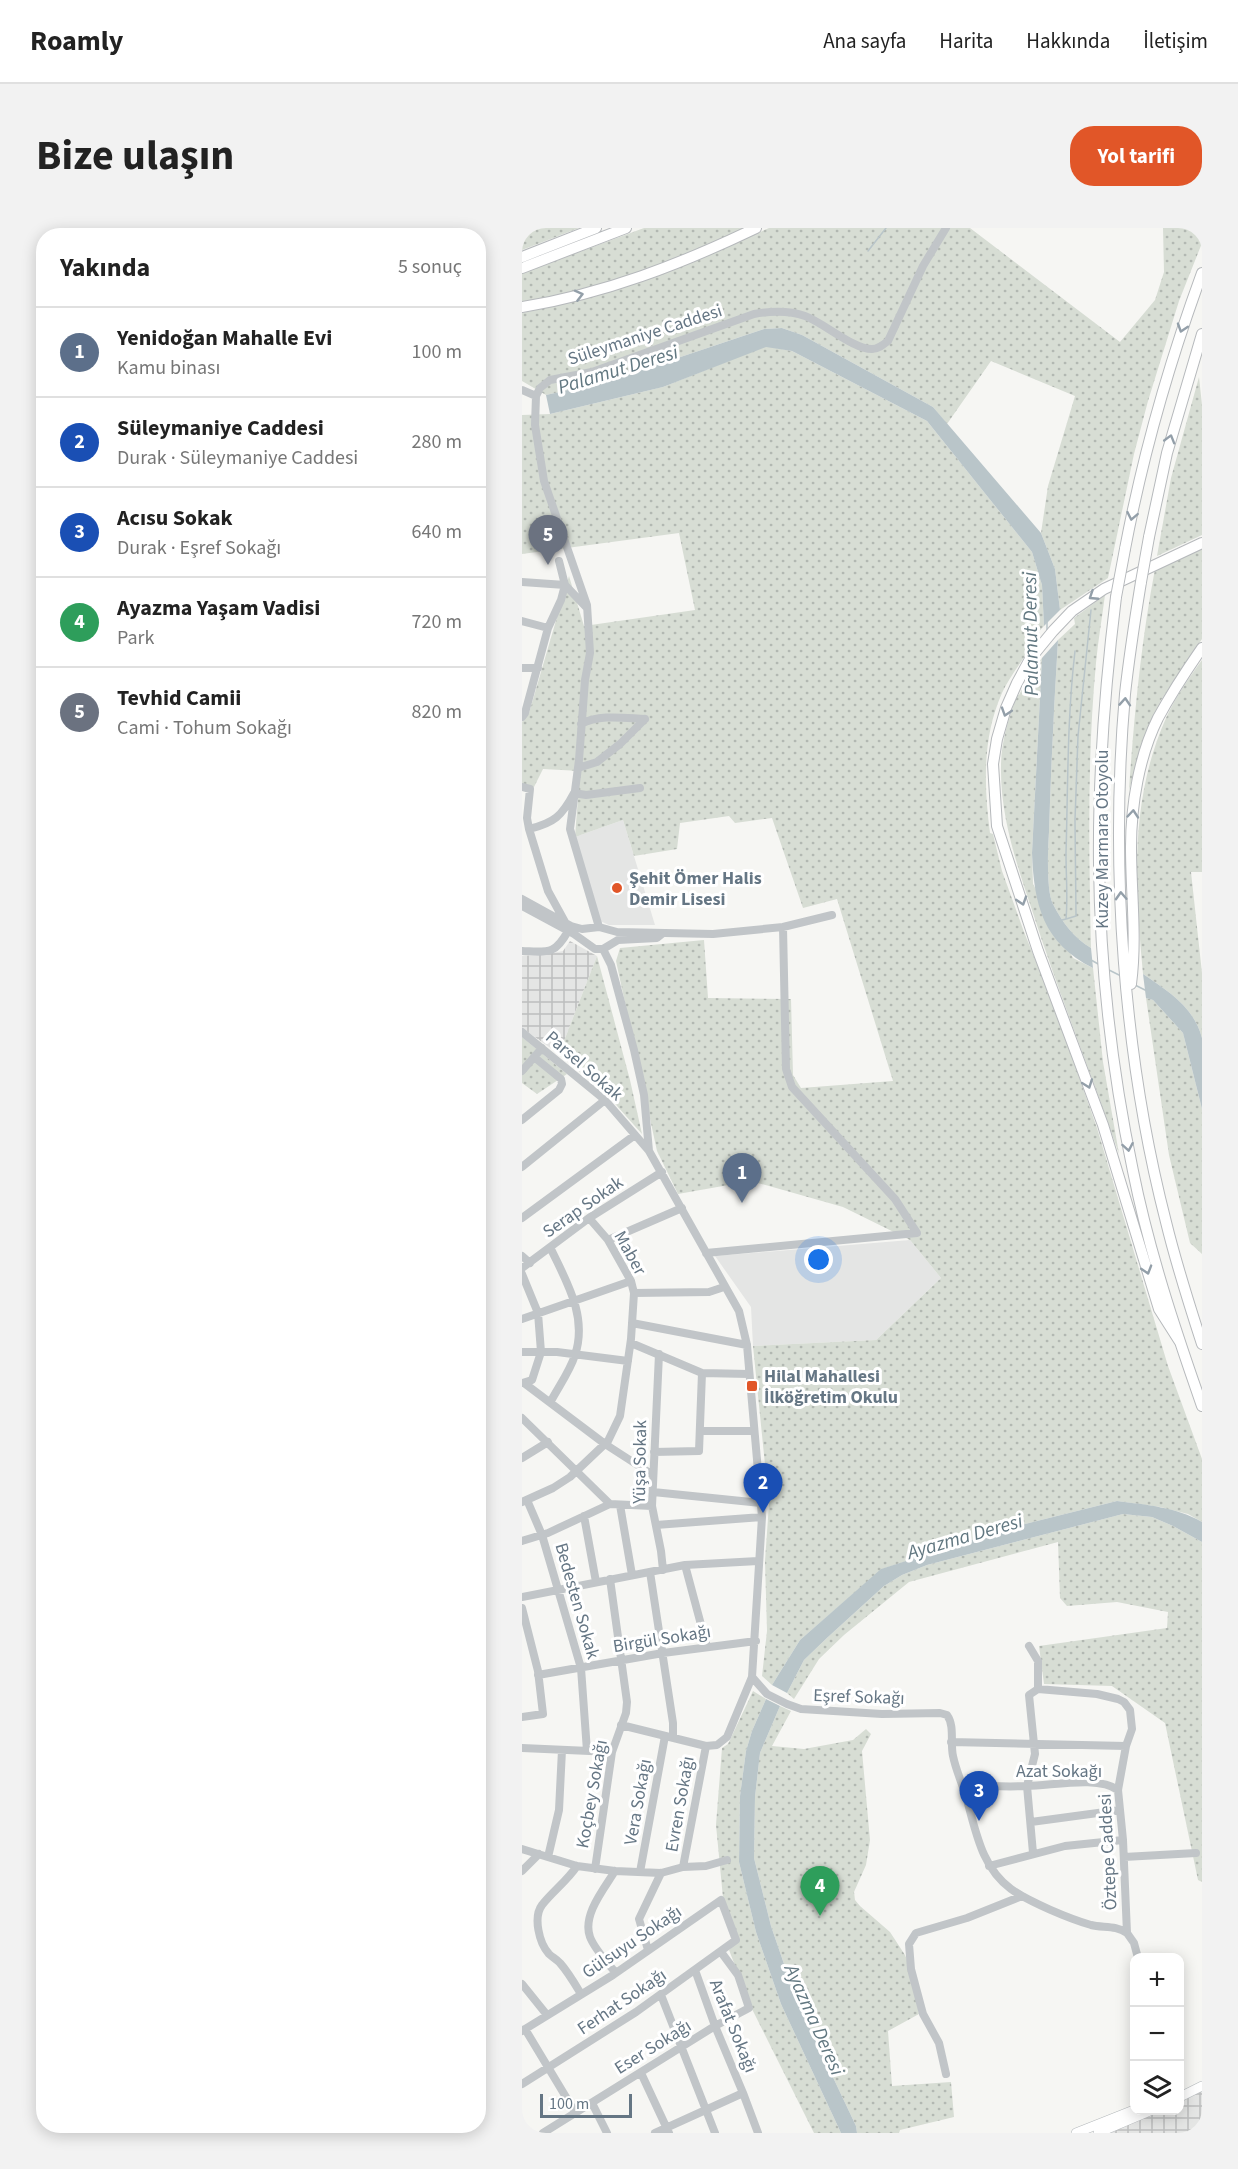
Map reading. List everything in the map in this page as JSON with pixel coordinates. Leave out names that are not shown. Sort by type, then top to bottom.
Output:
[{"type":"highway","points":[[522,257],[596,228]]},
{"type":"highway","points":[[522,268],[626,228]]},
{"type":"highway","points":[[522,308],[586,293],[642,276],[703,253],[756,228]]},
{"type":"highway","name":"Kuzey Marmara Otoyolu","points":[[1202,273],[1167,374],[1142,467],[1116,597],[1106,680],[1100,771],[1099,865],[1106,985],[1119,1097],[1133,1172],[1148,1234],[1180,1342],[1202,1406]]},
{"type":"highway","name":"Kuzey Marmara Otoyolu","points":[[1202,334],[1167,453],[1140,582],[1125,695],[1119,810],[1129,955],[1129,1005],[1134,1055],[1166,1222],[1202,1344]]},
{"type":"highway","points":[[1180,1342],[1159,1309],[1103,1125],[1038,951],[997,826],[993,764],[1006,708],[1030,659],[1053,631],[1072,611],[1104,589],[1202,543]]},
{"type":"highway","points":[[1129,955],[1131,843],[1135,797],[1145,752],[1158,719],[1202,648]]},
{"type":"main road","points":[[1184,2089],[1202,2080]]},
{"type":"main road","points":[[1184,2095],[1202,2086]]},
{"type":"main road","points":[[1076,2133],[1130,2112]]},
{"type":"main road","points":[[1098,2133],[1140,2115]]},
{"type":"street","name":"Süleymaniye Caddesi","points":[[536,396],[540,388],[549,380],[592,372],[771,311],[804,316],[861,346],[876,348],[888,341],[923,266],[946,228]]},
{"type":"street","points":[[522,390],[536,396],[535,425],[544,481],[588,609],[590,653],[570,829],[600,928],[609,935],[605,947],[644,1095],[649,1151],[739,1311],[747,1345],[761,1503],[753,1677],[727,1737],[717,1745],[706,1746],[621,1725]]},
{"type":"street","points":[[522,717],[548,628],[565,585],[559,561]]},
{"type":"street","points":[[522,582],[565,585],[588,609]]},
{"type":"street","points":[[522,621],[548,628]]},
{"type":"street","points":[[522,668],[538,668]]},
{"type":"street","points":[[578,768],[597,762],[620,744],[645,719],[598,718],[581,724]]},
{"type":"street","points":[[522,787],[530,789],[527,818],[548,891],[567,927]]},
{"type":"street","points":[[574,793],[586,795],[640,788]]},
{"type":"street","points":[[529,829],[554,821],[574,793]]},
{"type":"street","points":[[522,899],[567,927],[595,949],[618,940],[657,938],[662,934]]},
{"type":"street","points":[[522,906],[567,927],[600,928],[617,932],[656,931],[662,934],[713,933],[783,927],[832,915]]},
{"type":"street","points":[[522,951],[549,951],[557,948],[567,927]]},
{"type":"street","points":[[706,1253],[916,1233],[895,1198],[792,1087],[786,1069],[783,927]]},
{"type":"street","points":[[589,945],[589,933],[600,928]]},
{"type":"street","name":"Parsel Sokak","points":[[522,1032],[605,1100],[649,1151]]},
{"type":"street","points":[[522,1071],[542,1048]]},
{"type":"street","points":[[522,1120],[559,1090],[562,1084],[561,1079],[534,1057]]},
{"type":"street","points":[[522,1167],[605,1100]]},
{"type":"street","points":[[522,1218],[635,1135]]},
{"type":"street","name":"Serap Sokak","points":[[522,1268],[589,1218],[662,1172]]},
{"type":"street","points":[[608,1240],[682,1208]]},
{"type":"street","name":"Maber","points":[[525,1501],[552,1488],[577,1471],[605,1444],[620,1416],[631,1343],[634,1293],[631,1281],[608,1240],[589,1218]]},
{"type":"street","points":[[550,1247],[575,1299],[579,1322],[575,1354],[551,1401]]},
{"type":"street","points":[[522,1256],[530,1263]]},
{"type":"street","points":[[522,1274],[538,1313],[541,1352],[532,1380],[523,1383]]},
{"type":"street","points":[[522,1320],[575,1299],[631,1281]]},
{"type":"street","points":[[634,1293],[709,1292],[724,1287]]},
{"type":"street","points":[[632,1323],[747,1345]]},
{"type":"street","points":[[631,1343],[702,1373],[749,1374]]},
{"type":"street","points":[[522,1352],[575,1354],[628,1361]]},
{"type":"street","name":"Yüşa Sokak","points":[[659,1354],[652,1506],[663,1570]]},
{"type":"street","points":[[654,1452],[699,1451],[702,1373]]},
{"type":"street","points":[[523,1383],[551,1401],[605,1444],[653,1475]]},
{"type":"street","points":[[522,1418],[610,1504]]},
{"type":"street","points":[[700,1431],[754,1431]]},
{"type":"street","points":[[522,1458],[548,1442]]},
{"type":"street","points":[[653,1492],[761,1503]]},
{"type":"street","name":"Bedesten Sokak","points":[[525,1501],[542,1535],[581,1668],[587,1751]]},
{"type":"street","points":[[522,1540],[542,1535],[610,1504],[652,1506]]},
{"type":"street","points":[[620,1504],[632,1575]]},
{"type":"street","points":[[584,1516],[596,1582]]},
{"type":"street","points":[[656,1525],[762,1517]]},
{"type":"street","points":[[522,1597],[685,1565],[758,1561]]},
{"type":"street","points":[[685,1565],[707,1647]]},
{"type":"street","name":"Vera Sokağı","points":[[640,1872],[673,1723],[650,1572]]},
{"type":"street","name":"Koçbey Sokağı","points":[[595,1869],[612,1752],[626,1713],[627,1702],[610,1579]]},
{"type":"street","points":[[522,1608],[526,1643],[538,1675],[543,1714],[522,1717]]},
{"type":"street","name":"Birgül Sokağı","points":[[538,1675],[663,1653],[756,1641]]},
{"type":"street","points":[[1029,1646],[1038,1661],[1038,1689],[1029,1695],[1034,1760],[1027,1786],[1033,1853]]},
{"type":"street","name":"Eşref Sokağı","points":[[753,1677],[767,1694],[787,1704],[809,1710],[836,1713],[944,1714],[950,1720],[953,1758],[982,1851],[990,1866]]},
{"type":"street","name":"Öztepe Caddesi","points":[[1038,1689],[1097,1694],[1118,1699],[1131,1710],[1133,1723],[1126,1746],[1118,1790],[1124,1857],[1126,1933],[1134,1943],[1137,1953]]},
{"type":"street","points":[[951,1742],[1126,1746]]},
{"type":"street","name":"Evren Sokağı","points":[[683,1867],[706,1746]]},
{"type":"street","points":[[522,1748],[612,1752]]},
{"type":"street","points":[[548,1857],[559,1810],[562,1750]]},
{"type":"street","name":"Azat Sokağı","points":[[962,1783],[1027,1786],[1088,1783],[1107,1785],[1118,1790]]},
{"type":"street","points":[[1031,1822],[1120,1810]]},
{"type":"street","points":[[1123,1840],[1077,1844],[1033,1853],[990,1866],[1002,1881],[1022,1896],[1083,1923],[1098,1927],[1118,1928],[1126,1933]]},
{"type":"street","points":[[522,1849],[577,1866],[615,1871],[661,1873],[683,1867],[706,1866],[727,1860]]},
{"type":"street","points":[[1124,1857],[1196,1853]]},
{"type":"street","points":[[522,1871],[539,1854]]},
{"type":"street","points":[[577,1866],[537,1914],[538,1929],[544,1947],[560,1963],[581,1994]]},
{"type":"street","points":[[615,1871],[592,1911],[588,1920],[588,1929],[590,1938],[616,1973]]},
{"type":"street","points":[[648,1950],[639,1918],[661,1873]]},
{"type":"street","points":[[946,2074],[939,2043],[923,2014],[911,1970],[909,1944],[916,1933],[967,1918],[1022,1896]]},
{"type":"street","name":"Gülsuyu Sokağı","points":[[524,2030],[616,1973],[722,1900],[736,1940]]},
{"type":"street","name":"Ferhat Sokağı","points":[[522,2084],[661,1995],[736,1940]]},
{"type":"street","name":"Eser Sokağı","points":[[543,2133],[555,2130],[575,2112],[748,2008],[738,1975],[721,1952]]},
{"type":"street","name":"Arafat Sokağı","points":[[695,1970],[758,2133]]},
{"type":"street","points":[[522,1984],[547,2015]]},
{"type":"street","points":[[661,1995],[715,2133]]},
{"type":"street","points":[[524,2030],[550,2067],[575,2112]]},
{"type":"street","points":[[641,2073],[668,2130]]},
{"type":"street","points":[[655,2133],[668,2130],[744,2093]]},
{"type":"street","points":[[592,2103],[607,2133]]},
{"type":"shaded area","points":[[522,228],[579,228],[522,250]]},
{"type":"shaded area","points":[[644,228],[744,228],[636,273],[579,290],[522,302],[522,273]]},
{"type":"shaded area","points":[[769,228],[970,228],[1120,342],[1155,300],[1164,272],[1163,228],[1202,228],[1202,243],[1179,301],[1148,401],[1134,454],[1108,578],[1060,610],[1055,569],[1041,533],[1048,486],[1075,396],[991,361],[947,424],[933,407],[802,335],[782,328],[764,329],[612,380],[546,395],[522,381],[522,313],[555,306],[648,278]]},
{"type":"shaded area","points":[[782,328],[802,335],[933,407],[1041,533],[1055,569],[1060,610],[1044,626],[1042,585],[1032,552],[927,421],[792,351],[766,347],[663,387],[550,414],[546,395],[612,380],[764,329]]},
{"type":"shaded area","points":[[766,346],[792,351],[927,421],[1032,552],[1042,585],[1044,626],[1027,644],[1029,650],[1011,676],[995,710],[986,762],[990,833],[993,834],[1002,871],[1053,1003],[1097,1128],[1168,1366],[1202,1459],[1202,1522],[1188,1514],[1160,1507],[1117,1501],[1009,1528],[882,1569],[800,1640],[772,1685],[762,1676],[767,1631],[765,1561],[769,1504],[753,1346],[876,1340],[941,1278],[910,1240],[843,1207],[751,1181],[678,1194],[657,1151],[616,961],[620,948],[704,940],[708,998],[791,999],[793,1075],[801,1088],[893,1081],[837,899],[803,908],[772,818],[735,823],[729,816],[680,823],[677,849],[634,856],[623,820],[575,837],[580,771],[543,769],[534,787],[522,784],[522,722],[529,713],[569,576],[584,626],[695,610],[679,533],[522,554],[522,415],[550,414],[663,387]]},
{"type":"shaded area","points":[[1199,377],[1202,405],[1202,535],[1157,556],[1171,478]]},
{"type":"shaded area","points":[[1202,549],[1202,639],[1161,700],[1148,727],[1129,790],[1139,679],[1155,569]]},
{"type":"shaded area","points":[[1105,595],[1096,663],[1091,734],[1089,842],[1091,948],[1069,929],[1053,904],[1048,880],[1048,858],[1058,640],[1075,624],[1074,618]]},
{"type":"shaded area","points":[[1058,640],[1048,848],[1049,890],[1053,904],[1064,923],[1091,948],[1093,968],[1076,958],[1052,934],[1039,906],[1033,872],[1042,658]]},
{"type":"shaded area","points":[[1042,658],[1032,853],[1033,884],[1073,958],[1093,968],[1103,1062],[1119,1154],[1027,895],[1003,804],[1001,766],[1006,730],[1017,695]]},
{"type":"shaded area","points":[[1202,660],[1202,872],[1191,872],[1202,973],[1202,1038],[1193,1017],[1179,1001],[1143,974],[1137,877],[1140,813],[1154,749],[1174,703]]},
{"type":"shaded area","name":"Şehit Ömer Halis Demir Lisesi","points":[[623,820],[655,925],[609,925],[600,921],[575,837]]},
{"type":"shaded area","points":[[570,941],[597,956],[559,1054],[522,1028],[522,956],[563,951]]},
{"type":"shaded area","points":[[597,956],[642,1134],[609,1097],[559,1054]]},
{"type":"shaded area","points":[[1143,974],[1179,1001],[1193,1017],[1198,1027],[1202,1038],[1202,1109],[1183,1033],[1153,1000],[1146,998]]},
{"type":"shaded area","points":[[1146,998],[1153,1000],[1183,1033],[1202,1109],[1202,1254],[1190,1243],[1169,1155]]},
{"type":"shaded area","points":[[522,1037],[567,1074],[537,1094],[522,1083]]},
{"type":"shaded area","points":[[910,1240],[941,1278],[876,1340],[753,1346],[751,1307],[715,1256]]},
{"type":"shaded area","points":[[1117,1501],[1161,1507],[1192,1517],[1202,1522],[1202,1542],[1152,1517],[1123,1514],[927,1565],[902,1575],[884,1586],[828,1637],[804,1660],[787,1693],[772,1685],[800,1640],[881,1569],[1009,1528]]},
{"type":"shaded area","points":[[1123,1514],[1152,1517],[1202,1542],[1202,1882],[1198,1880],[1165,1723],[1112,1686],[1044,1684],[1039,1646],[1167,1628],[1168,1612],[1117,1602],[1067,1606],[1060,1598],[1058,1542],[909,1582],[844,1635],[819,1659],[794,1699],[787,1693],[804,1660],[884,1586],[902,1575],[927,1565]]},
{"type":"shaded area","points":[[753,1691],[766,1699],[746,1751],[740,1796],[739,1862],[756,1932],[781,2004],[841,2133],[814,2133],[752,2009],[729,1950],[738,1941],[723,1898],[716,1825],[722,1748],[728,1744]]},
{"type":"shaded area","points":[[766,1699],[780,1706],[760,1753],[755,1797],[754,1858],[771,1926],[796,1999],[856,2126],[857,2133],[841,2133],[781,2004],[756,1932],[739,1862],[740,1796],[746,1751]]},
{"type":"shaded area","points":[[780,1706],[791,1711],[772,1746],[804,1749],[853,1740],[866,1729],[871,1734],[862,1751],[870,1840],[866,1865],[854,1892],[855,1900],[890,1932],[905,1955],[911,1969],[919,2014],[888,2031],[892,2086],[951,2082],[954,2117],[900,2130],[899,2133],[857,2133],[856,2126],[796,1999],[771,1926],[754,1858],[755,1797],[760,1753]]},
{"type":"shaded area","points":[[1202,2087],[1202,2133],[1102,2133],[1142,2115],[1184,2115],[1184,2095]]},
{"type":"waterway","points":[[868,251],[886,228]]},
{"type":"waterway","points":[[1066,919],[1076,916],[1075,820],[1078,736],[1091,610]]},
{"type":"waterway","name":"Palamut Deresi","points":[[1047,622],[1047,632]]},
{"type":"waterway","points":[[1062,920],[1066,919],[1067,911],[1068,752],[1075,651]]},
{"type":"waterway","name":"Palamut Deresi","points":[[1091,960],[1100,965]]},
{"type":"waterway","name":"Palamut Deresi","points":[[1109,970],[1121,976]]},
{"type":"waterway","name":"Palamut Deresi","points":[[1135,985],[1147,991]]},
{"type":"place","name":"Tevhid Camii","points":[[548,565]]},
{"type":"place","name":"Şehit Ömer Halis Demir Lisesi","points":[[617,888]]},
{"type":"place","name":"Yenidoğan Mahalle Evi","points":[[742,1203]]},
{"type":"place","name":"Hilal Mahallesi İlköğretim Okulu","points":[[752,1386]]},
{"type":"place","name":"Süleymaniye Caddesi","points":[[763,1513]]},
{"type":"place","name":"Acısu Sokak","points":[[979,1821]]},
{"type":"place","name":"Ayazma Yaşam Vadisi","points":[[820,1916]]},
{"type":"water label","name":"Ayazma Deresi","points":[[965,1537]]},
{"type":"water label","name":"Ayazma Deresi","points":[[814,2020]]}]
